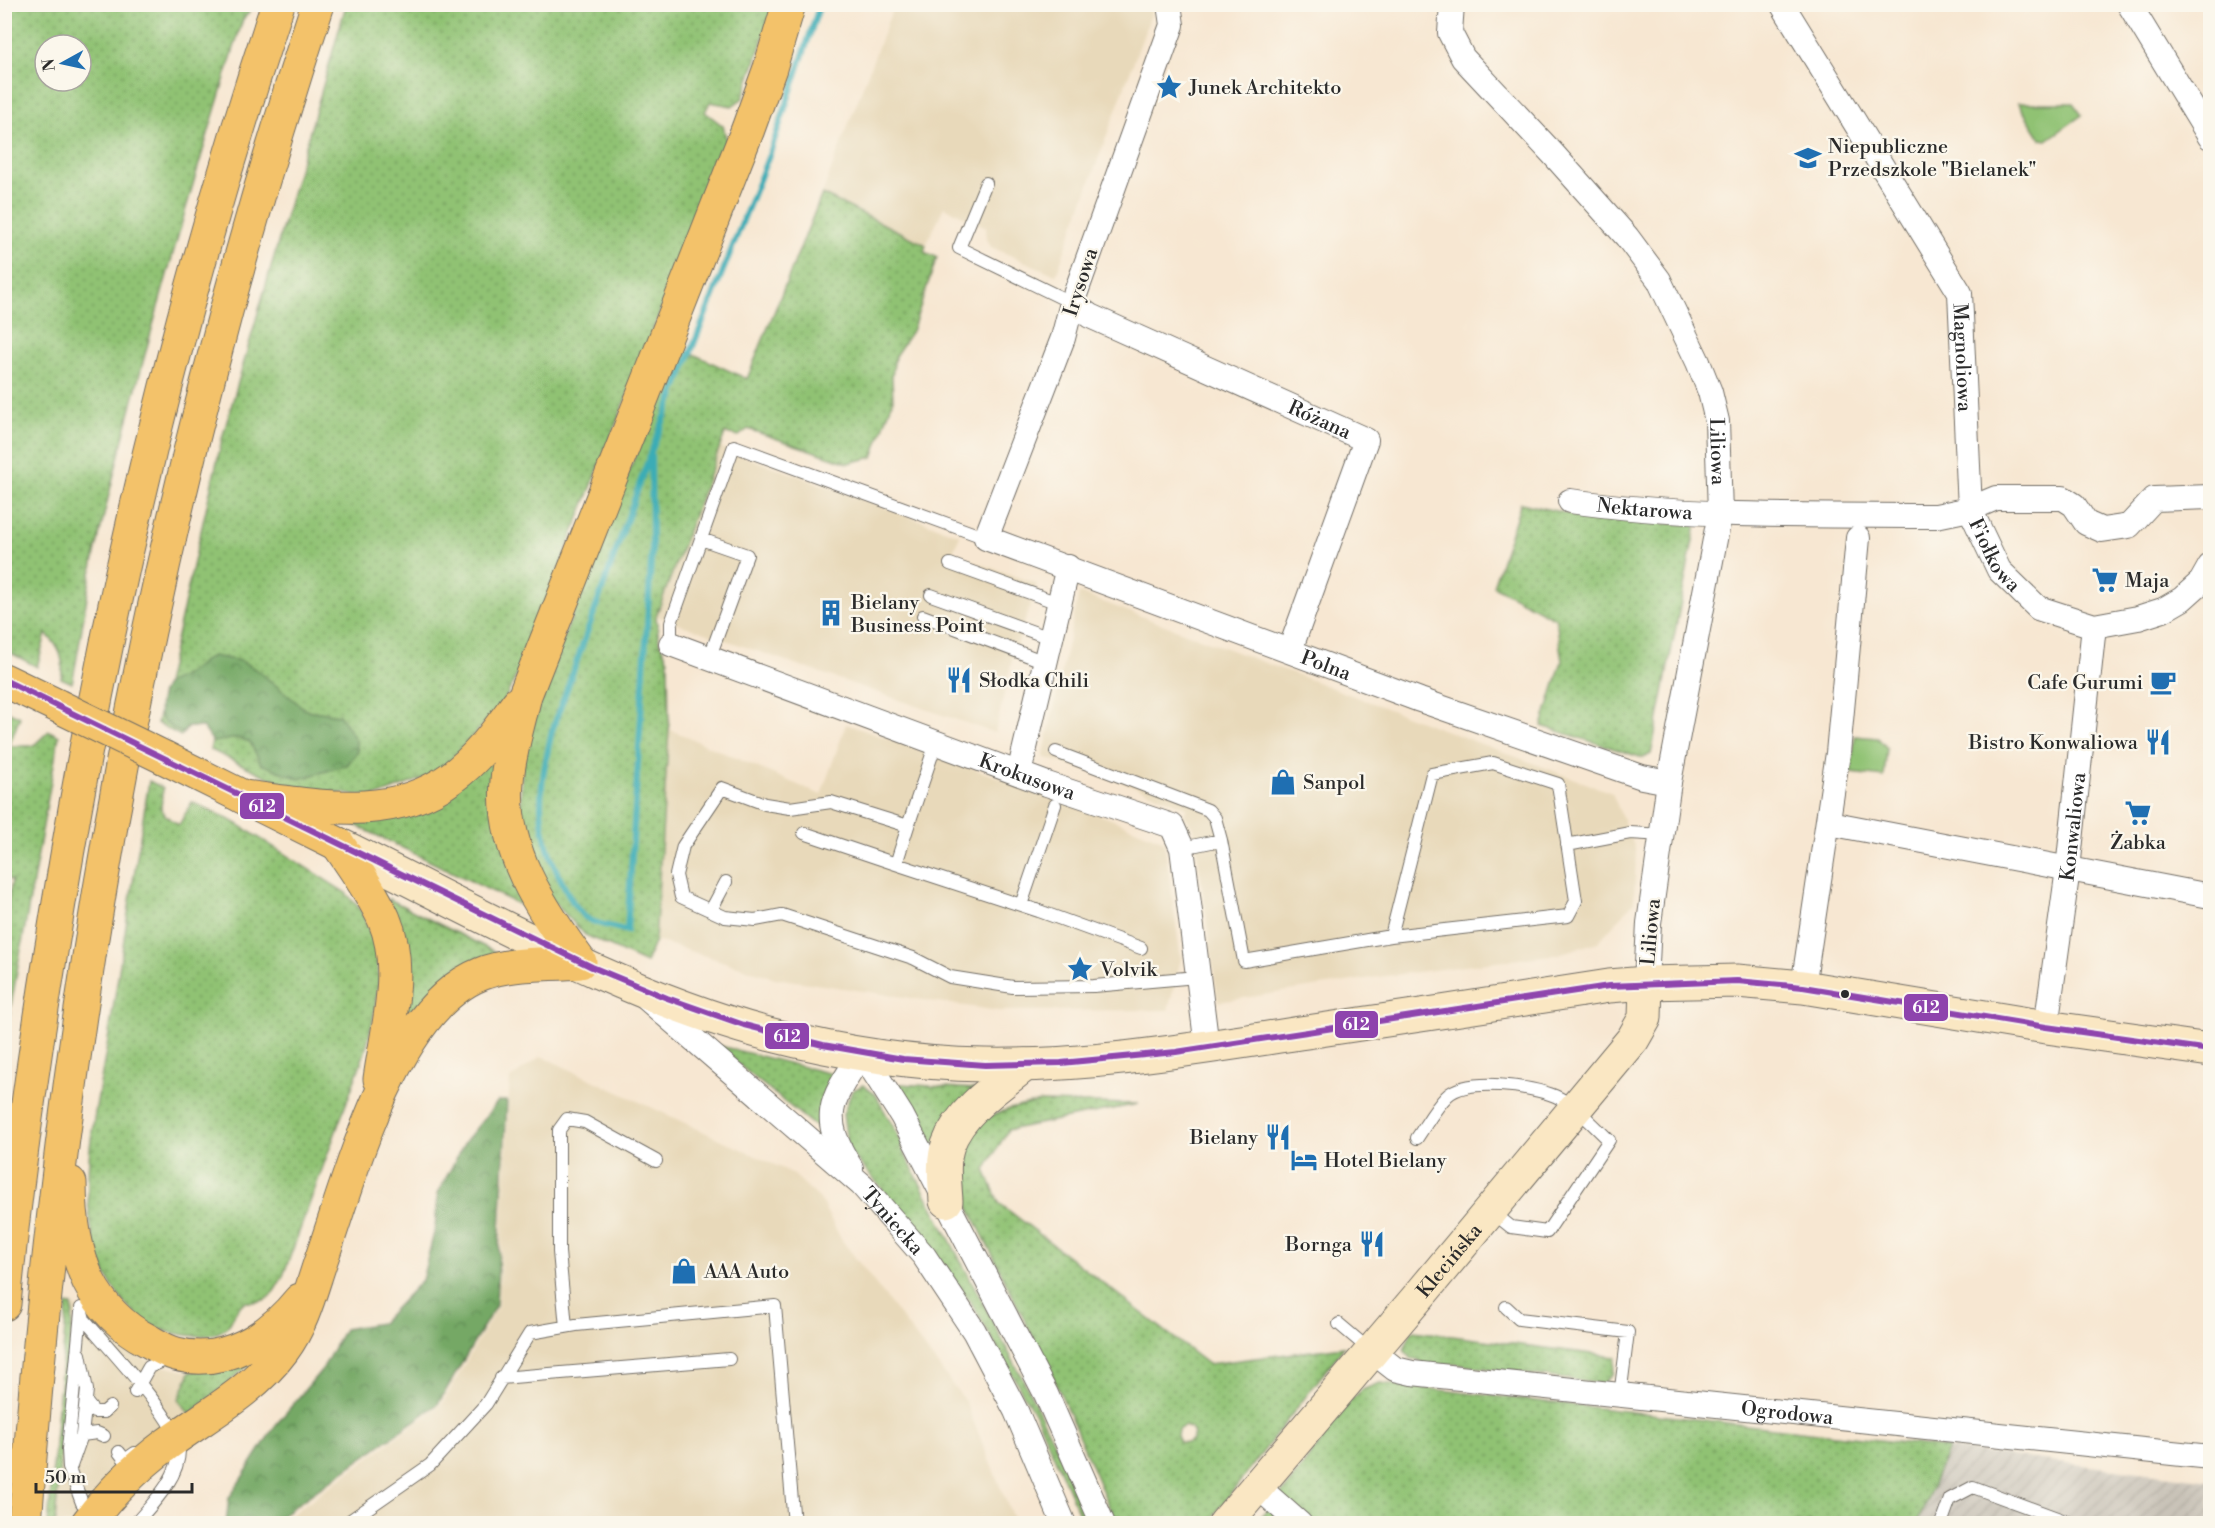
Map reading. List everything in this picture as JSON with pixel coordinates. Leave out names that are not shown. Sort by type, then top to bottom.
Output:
[{"type":"main road","points":[[4,1304],[24,1130],[70,832],[115,604],[196,278],[279,4]]},
{"type":"main road","points":[[25,1524],[39,1335],[68,1101],[95,914],[159,586],[241,259],[318,4]]},
{"type":"main road","points":[[580,962],[530,884],[520,864],[508,824],[506,802],[509,762],[525,695],[748,129],[770,68],[789,4]]},
{"type":"main road","points":[[4,680],[580,962],[634,986],[765,1033],[862,1053],[939,1063],[1025,1065],[1080,1062],[1207,1047],[1646,982],[1737,981],[1803,987],[2046,1027],[2211,1050]]},
{"type":"main road","points":[[243,797],[349,808],[383,806],[419,795],[436,788],[469,763],[525,695]]},
{"type":"main road","points":[[338,844],[383,918],[392,947],[392,985],[376,1108]]},
{"type":"main road","points":[[86,1507],[132,1472],[165,1433],[233,1400],[277,1358],[299,1323],[376,1108],[420,1023],[453,989],[480,974],[498,969],[580,962]]},
{"type":"main road","name":"Klecińska","points":[[1225,1524],[1633,1039],[1645,1018],[1646,982]]},
{"type":"main road","points":[[946,1201],[948,1146],[957,1128],[982,1099],[1025,1065]]},
{"type":"main road","points":[[68,1101],[70,1191],[74,1226],[83,1266],[90,1284],[116,1317],[137,1335],[175,1353],[212,1356],[249,1345],[291,1311],[316,1277]]},
{"type":"main road","points":[[4,1199],[24,1130]]},
{"type":"street","name":"Liliowa","points":[[1452,4],[1450,33],[1463,58],[1554,154],[1626,237],[1659,280],[1710,392],[1719,444],[1720,513],[1670,782],[1649,922],[1646,982]]},
{"type":"street","name":"Magnoliowa","points":[[1782,4],[1960,293],[1970,508]]},
{"type":"street","points":[[2129,4],[2211,137]]},
{"type":"street","name":"Irysowa","points":[[986,538],[1063,338],[1072,303],[1170,15]]},
{"type":"street","name":"Różana","points":[[1072,303],[1090,316],[1366,440],[1290,650]]},
{"type":"street","points":[[1970,508],[1996,498],[2063,498],[2074,505],[2086,524],[2103,530],[2128,526],[2154,499],[2211,497]]},
{"type":"street","name":"Nektarowa","points":[[1570,501],[1627,509],[1720,513]]},
{"type":"street","name":"Fiołkowa","points":[[1720,513],[1936,516],[1970,508],[1999,570],[2038,608],[2094,626],[2138,618],[2163,610],[2182,599],[2201,582],[2211,566]]},
{"type":"street","name":"Polna","points":[[986,538],[1593,761],[1642,777],[1670,782]]},
{"type":"street","points":[[1803,987],[1829,823],[1858,538]]},
{"type":"street","points":[[1019,773],[1068,567]]},
{"type":"street","name":"Konwaliowa","points":[[2046,1027],[2068,869],[2094,626]]},
{"type":"street","name":"Krokusowa","points":[[671,644],[936,743],[1172,826],[1182,848],[1207,1047]]},
{"type":"street","points":[[1829,823],[2211,896]]},
{"type":"street","name":"Tyniecka","points":[[634,986],[862,1185],[924,1256],[974,1331],[1016,1411],[1064,1524]]},
{"type":"street","points":[[862,1185],[836,1143],[832,1113],[836,1095],[862,1053],[890,1096],[1046,1394],[1103,1524]]},
{"type":"street","name":"Ogrodowa","points":[[1372,1351],[1389,1366],[1402,1371],[1620,1396],[2211,1457]]},
{"type":"street","points":[[1257,1486],[1300,1524]]},
{"type":"lane","points":[[986,183],[959,248],[1072,303]]},
{"type":"lane","points":[[671,644],[671,622],[734,446],[986,538]]},
{"type":"lane","points":[[701,539],[747,555],[709,658]]},
{"type":"lane","points":[[950,564],[1058,603]]},
{"type":"lane","points":[[931,595],[1050,638]]},
{"type":"lane","points":[[923,616],[1045,662]]},
{"type":"lane","points":[[896,864],[936,743]]},
{"type":"lane","points":[[1056,752],[1208,810],[1215,818],[1221,840],[1244,961],[1391,936],[1568,916],[1576,901],[1558,784],[1493,763],[1432,774],[1391,936]]},
{"type":"lane","points":[[908,826],[831,802],[790,808],[765,804],[722,788],[683,846],[676,875],[681,897],[725,917],[755,920],[782,915],[913,958],[950,977],[1013,987],[1094,986],[1197,977]]},
{"type":"lane","points":[[1021,905],[1055,805]]},
{"type":"lane","points":[[804,833],[1021,905],[1141,948]]},
{"type":"lane","points":[[1567,846],[1630,833],[1662,835]]},
{"type":"lane","points":[[1182,848],[1221,840]]},
{"type":"lane","points":[[711,910],[726,882]]},
{"type":"lane","points":[[1417,1138],[1447,1096],[1462,1088],[1508,1086],[1555,1096],[1574,1108],[1609,1140],[1546,1232],[1511,1227],[1490,1210]]},
{"type":"lane","points":[[566,1327],[559,1252],[560,1130],[567,1119],[585,1122],[656,1161]]},
{"type":"lane","points":[[81,1524],[86,1507],[72,1476],[68,1449],[83,1266]]},
{"type":"lane","points":[[345,1524],[430,1465],[486,1404],[530,1332],[775,1306],[794,1524]]},
{"type":"lane","points":[[1506,1307],[1519,1319],[1628,1332],[1620,1396]]},
{"type":"lane","points":[[81,1308],[84,1319],[137,1387],[165,1433],[180,1449],[173,1471],[152,1504],[135,1524]]},
{"type":"lane","points":[[1339,1324],[1372,1351]]},
{"type":"lane","points":[[72,1476],[72,1462],[82,1435],[87,1386],[78,1338]]},
{"type":"lane","points":[[137,1387],[149,1367],[175,1353]]},
{"type":"lane","points":[[501,1378],[729,1359]]},
{"type":"lane","points":[[86,1402],[94,1413],[104,1412],[110,1407]]},
{"type":"lane","points":[[82,1435],[97,1433],[104,1436]]},
{"type":"lane","points":[[121,1460],[165,1433]]},
{"type":"lane","points":[[1941,1524],[1950,1499],[1973,1487],[2073,1524]]},
{"type":"shaded area","points":[[1149,4],[1153,9],[1056,275],[991,247],[987,240],[986,227],[944,207],[926,245],[822,194],[894,5]]},
{"type":"shaded area","points":[[719,447],[960,535],[952,554],[1037,584],[1012,660],[995,733],[656,616]]},
{"type":"shaded area","points":[[1079,593],[1612,793],[1636,851],[1634,902],[1598,942],[1558,954],[1378,977],[1218,1002],[1195,836],[1192,826],[1184,815],[1187,807],[1118,780],[1043,757]]},
{"type":"shaded area","points":[[846,724],[1074,804],[1164,841],[1181,959],[1168,1010],[999,1011],[775,978],[655,940],[669,729],[821,795]]},
{"type":"shaded area","points":[[541,1056],[792,1173],[820,1199],[841,1239],[965,1401],[1015,1523],[278,1524],[442,1404],[498,1306],[510,1079]]},
{"type":"shaded area","points":[[74,1305],[128,1350],[154,1364],[190,1372],[190,1415],[77,1523],[55,1524]]},
{"type":"shaded area","points":[[1948,1448],[2210,1481],[2210,1523],[1917,1524]]},
{"type":"green space","points":[[5,5],[248,5],[249,13],[243,19],[203,150],[130,413],[93,562],[72,683],[61,678],[60,654],[46,634],[37,667],[5,650]]},
{"type":"green space","points":[[346,5],[774,5],[743,98],[732,106],[710,102],[705,112],[723,126],[727,141],[520,668],[503,703],[440,772],[374,797],[289,787],[211,750],[212,737],[203,727],[188,727],[181,736],[157,723],[223,435]]},
{"type":"green space","points":[[2018,103],[2073,103],[2082,115],[2047,140],[2041,139]]},
{"type":"green space","points":[[822,194],[926,245],[924,252],[937,257],[912,331],[895,356],[892,377],[893,400],[873,457],[848,463],[748,429],[739,436],[725,433],[656,616],[659,641],[668,660],[669,729],[655,940],[646,963],[585,935],[549,897],[520,824],[522,764],[543,690],[678,347],[747,379]]},
{"type":"green space","points":[[1521,503],[1587,518],[1696,525],[1651,754],[1643,758],[1542,726],[1562,661],[1556,619],[1493,586]]},
{"type":"green space","points":[[212,656],[241,661],[257,670],[306,710],[339,715],[354,737],[358,751],[347,765],[299,779],[261,764],[250,742],[238,738],[213,742],[203,727],[188,727],[182,733],[172,727],[161,718],[159,708],[164,688]]},
{"type":"green space","points":[[5,710],[20,717],[9,746],[33,746],[49,731],[59,736],[5,1039],[4,908],[7,907],[12,880],[4,879]]},
{"type":"green space","points":[[1855,736],[1878,738],[1887,748],[1884,777],[1851,773]]},
{"type":"green space","points":[[499,747],[520,905],[349,822]]},
{"type":"green space","points":[[149,781],[163,788],[161,808],[165,815],[179,825],[192,802],[236,823],[346,893],[360,909],[375,943],[379,979],[373,1020],[365,1052],[283,1276],[268,1298],[244,1302],[227,1327],[210,1335],[176,1334],[156,1328],[126,1305],[109,1281],[98,1255],[88,1204],[91,1136]]},
{"type":"green space","points":[[389,899],[497,953],[400,1032]]},
{"type":"green space","points":[[720,1046],[836,1075],[821,1128],[817,1128],[718,1048]]},
{"type":"green space","points":[[901,1084],[974,1089],[931,1148],[898,1087]]},
{"type":"green space","points":[[863,1085],[875,1094],[904,1146],[901,1147],[1027,1387],[1089,1523],[1083,1523],[1039,1422],[974,1307],[915,1226],[848,1150],[843,1114],[852,1091]]},
{"type":"green space","points":[[498,1101],[507,1101],[496,1305],[438,1404],[271,1523],[226,1523],[229,1498],[275,1426],[323,1368],[344,1329],[381,1323],[422,1280],[435,1229],[438,1193],[465,1142]]},
{"type":"green space","points":[[1041,1102],[1138,1104],[1008,1130],[985,1170],[999,1203],[1208,1364],[1344,1347],[1208,1523],[1116,1523],[1059,1390],[961,1191],[964,1151],[970,1137],[978,1126],[989,1118],[1020,1106]],"holes":[[[1184,1426],[1190,1428],[1194,1433],[1192,1440],[1187,1443],[1180,1442],[1177,1436],[1178,1430]]]},
{"type":"green space","points":[[67,1305],[72,1306],[73,1311],[55,1523],[48,1523]]},
{"type":"green space","points":[[1414,1331],[1615,1357],[1613,1373],[1603,1384],[1454,1364],[1422,1366],[1422,1362],[1412,1359],[1404,1350]]},
{"type":"green space","points":[[262,1354],[190,1415],[179,1399],[190,1372]]},
{"type":"green space","points":[[1380,1383],[1948,1448],[1917,1523],[1255,1524],[1288,1486],[1351,1400],[1362,1390]]},
{"type":"waterway","points":[[651,452],[652,547],[627,931],[597,923],[584,916],[571,899],[554,865],[547,846],[541,810],[541,792],[547,753],[552,731],[651,452],[771,150],[820,4]]},
{"type":"transit line","name":"612","points":[[4,680],[592,967],[667,998],[744,1025],[823,1045],[903,1059],[985,1065],[1061,1063],[1176,1052],[1609,986],[1737,981],[1803,987],[2046,1027],[2210,1050]]},
{"type":"place","name":"Junek Architekto","points":[[1169,87]]},
{"type":"place","name":"Niepubliczne Przedszkole \"Bielanek\"","points":[[1808,158]]},
{"type":"place","name":"Maja","points":[[2105,580]]},
{"type":"place","name":"Bielany Business Point","points":[[831,613]]},
{"type":"place","name":"Słodka Chili","points":[[959,680]]},
{"type":"place","name":"Cafe Gurumi","points":[[2163,682]]},
{"type":"place","name":"Bistro Konwaliowa","points":[[2158,742]]},
{"type":"place","name":"Sanpol","points":[[1283,782]]},
{"type":"place","name":"Żabka","points":[[2138,813]]},
{"type":"place","name":"Volvik","points":[[1080,969]]},
{"type":"place","name":"Bielany","points":[[1278,1137]]},
{"type":"place","name":"Hotel Bielany","points":[[1304,1160]]},
{"type":"place","name":"Bornga","points":[[1372,1244]]},
{"type":"place","name":"AAA Auto","points":[[684,1271]]}]
